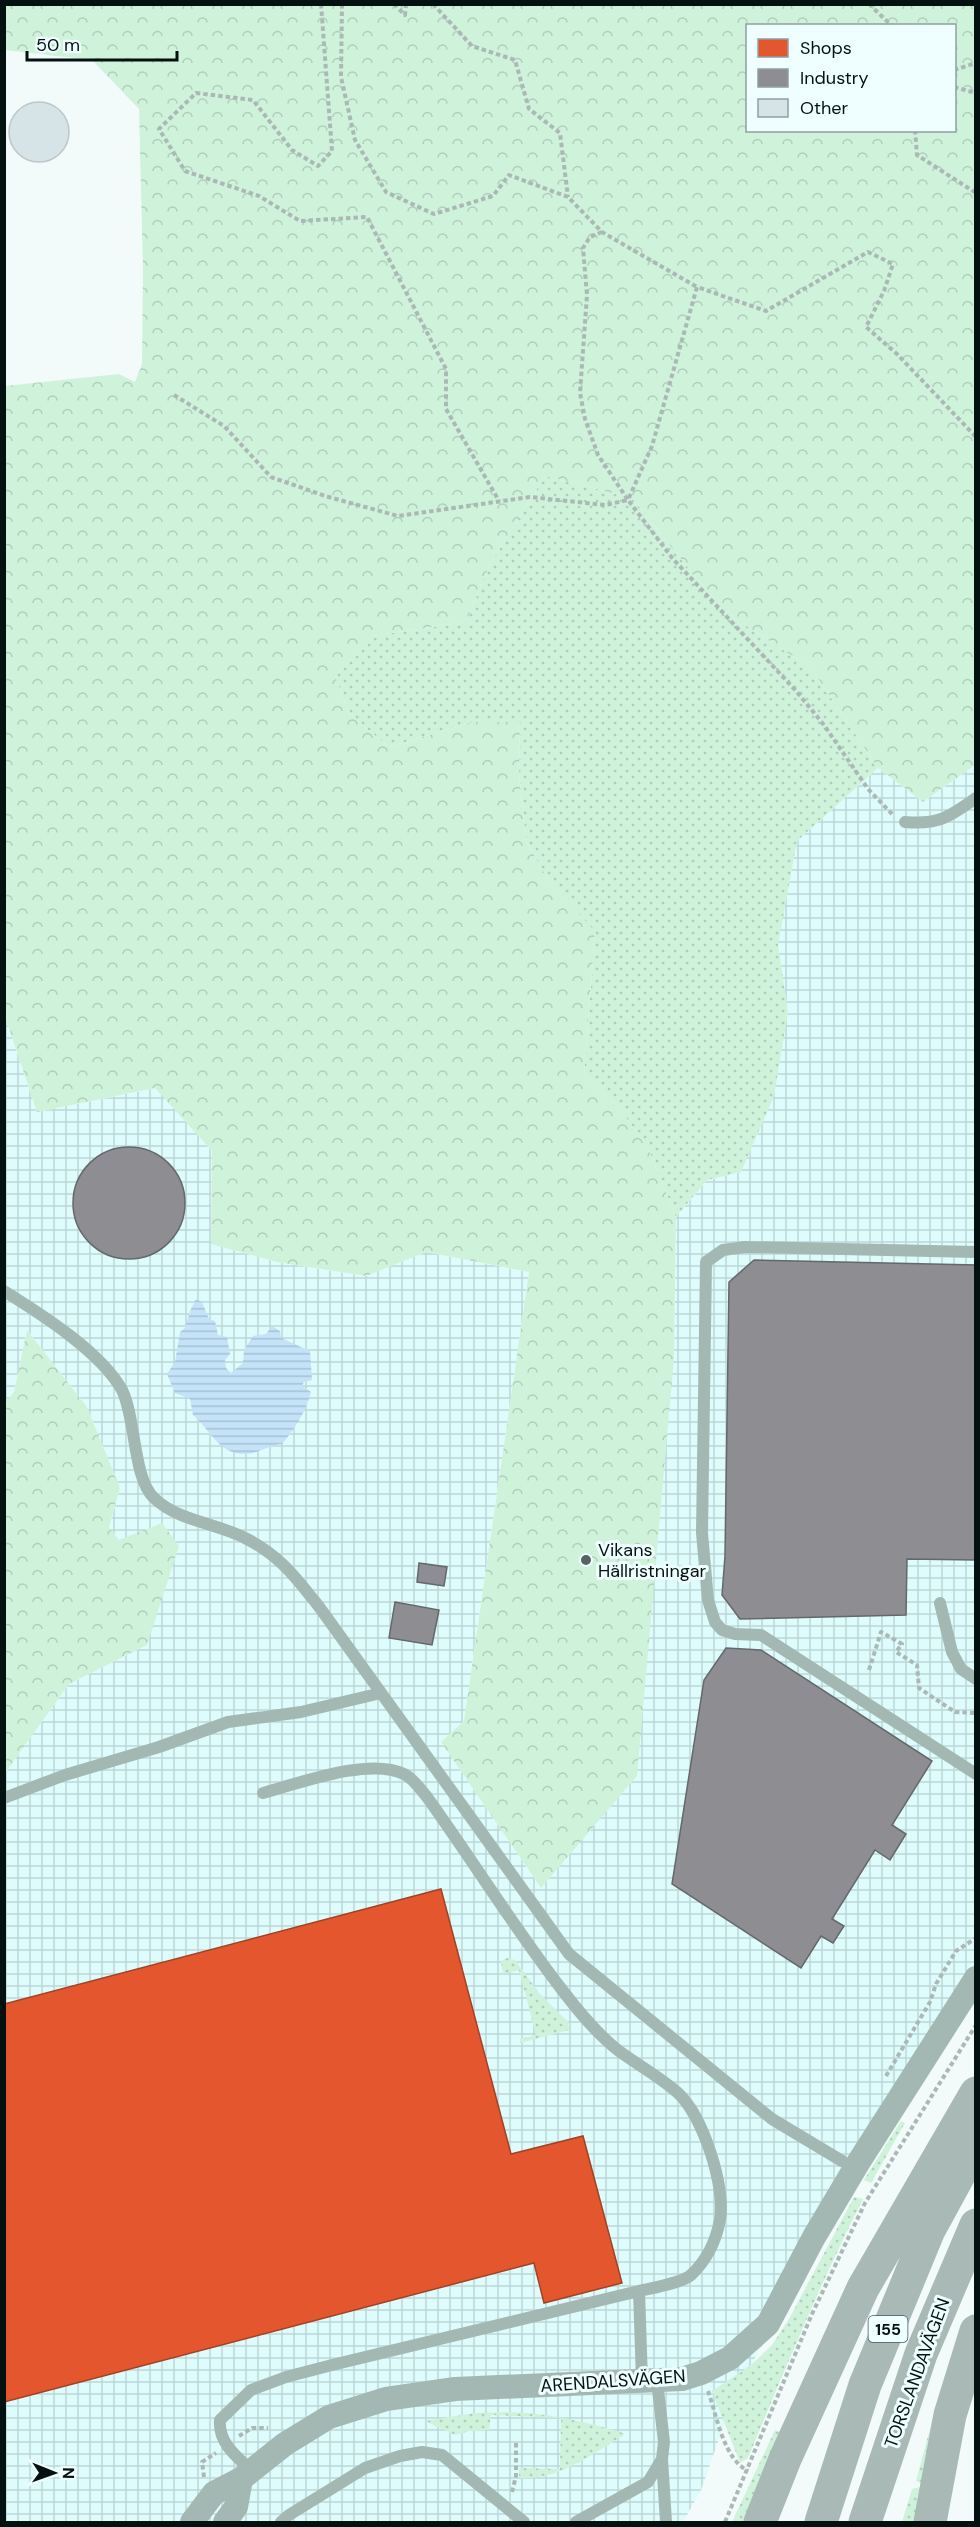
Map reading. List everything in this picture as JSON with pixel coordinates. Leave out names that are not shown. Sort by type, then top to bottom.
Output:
[{"type":"main road","points":[[760,2523],[785,2459],[862,2288],[975,2093]]},
{"type":"main road","name":"155","points":[[821,2523],[865,2385],[929,2230],[975,2144]]},
{"type":"main road","name":"TORSLANDAVÄGEN","points":[[865,2523],[921,2354],[975,2225]]},
{"type":"main road","points":[[930,2523],[950,2415],[975,2331]]},
{"type":"street","name":"ARENDALSVÄGEN","points":[[192,2523],[214,2493],[246,2476],[285,2444],[329,2417],[386,2399],[455,2389],[682,2379],[701,2373],[730,2358],[768,2325],[814,2237],[858,2163],[975,1978]]},
{"type":"street","points":[[225,2523],[236,2507],[246,2476]]},
{"type":"lane","points":[[905,822],[929,824],[940,821],[975,798]]},
{"type":"lane","points":[[975,1252],[745,1247],[723,1250],[706,1262],[702,1533],[708,1600],[715,1622],[722,1630],[735,1634],[761,1635],[786,1649],[975,1774]]},
{"type":"lane","points":[[4,1291],[68,1334],[105,1368],[122,1390],[144,1482],[152,1496],[176,1512],[244,1537],[286,1564],[569,1954],[772,2118],[842,2161]]},
{"type":"lane","points":[[940,1603],[952,1652],[961,1669],[975,1678]]},
{"type":"lane","points":[[4,1798],[65,1775],[159,1747],[219,1724],[301,1712],[381,1693]]},
{"type":"lane","points":[[246,2476],[226,2446],[219,2428],[220,2420],[251,2390],[286,2377],[332,2365],[689,2277],[705,2259],[715,2240],[721,2217],[718,2184],[710,2151],[701,2127],[679,2094],[616,2049],[562,1991],[427,1797],[406,1774],[388,1768],[363,1769],[263,1793]]},
{"type":"lane","points":[[639,2291],[650,2381],[664,2442],[662,2459],[666,2523]]},
{"type":"lane","points":[[281,2523],[289,2514],[365,2468],[400,2456],[422,2452],[442,2455],[524,2523]]},
{"type":"lane","points":[[576,2523],[648,2482],[662,2459]]},
{"type":"path","points":[[321,4],[332,151],[318,166],[292,150],[253,100],[196,93],[159,129],[184,171],[259,196],[300,221],[367,217],[446,369],[446,409],[500,501]]},
{"type":"path","points":[[342,4],[341,77],[355,140],[386,192],[434,214],[493,196],[509,175],[568,197],[602,232],[697,287],[766,311],[868,252],[892,264],[884,291],[866,327],[897,354],[975,437]]},
{"type":"path","points":[[394,4],[405,15],[406,4]]},
{"type":"path","points":[[433,4],[472,46],[515,60],[529,109],[560,133],[568,197]]},
{"type":"path","points":[[869,4],[890,24]]},
{"type":"path","points":[[956,69],[975,63]]},
{"type":"path","points":[[956,88],[975,93]]},
{"type":"path","points":[[915,132],[917,155],[975,193]]},
{"type":"path","points":[[602,232],[590,237],[583,248],[587,295],[580,393],[585,419],[598,454],[628,500],[673,559],[810,708],[868,789],[898,820],[905,822]]},
{"type":"path","points":[[628,500],[652,446],[697,287]]},
{"type":"path","points":[[174,395],[224,426],[271,477],[325,496],[398,516],[530,497],[605,505],[628,500]]},
{"type":"path","points":[[869,1670],[881,1632],[902,1644],[896,1652],[917,1665],[919,1688],[955,1712],[975,1713]]},
{"type":"path","points":[[725,2523],[812,2314],[865,2203],[975,2025]]},
{"type":"path","points":[[701,2373],[729,2450],[737,2466],[747,2471]]},
{"type":"path","points":[[508,2510],[516,2476],[516,2442]]},
{"type":"shaded area","points":[[975,765],[975,1974],[735,2393],[701,2490],[683,2522],[5,2522],[5,1773],[69,1684],[147,1645],[119,1540],[109,1527],[120,1488],[87,1407],[27,1330],[14,1392],[5,1404],[4,1013],[37,1112],[156,1088],[212,1151],[211,1244],[277,1262],[365,1276],[426,1252],[529,1272],[464,1721],[441,1742],[541,1888],[674,1358],[676,1217],[707,1180],[741,1172],[788,1012],[777,945],[797,841],[878,768],[923,802]]},
{"type":"shaded area","points":[[196,1299],[202,1302],[209,1319],[215,1321],[218,1335],[227,1337],[230,1354],[225,1360],[226,1368],[231,1373],[243,1363],[244,1350],[253,1336],[266,1334],[272,1326],[280,1331],[281,1338],[310,1351],[312,1380],[304,1382],[302,1386],[311,1392],[309,1399],[300,1420],[282,1444],[250,1454],[228,1450],[215,1440],[193,1415],[190,1399],[175,1393],[167,1374],[175,1362],[180,1332],[185,1328]]},
{"type":"green space","points":[[5,4],[975,5],[975,765],[923,802],[878,768],[811,668],[722,610],[632,498],[545,476],[490,564],[466,622],[377,635],[335,676],[350,715],[389,747],[473,722],[520,722],[519,775],[526,841],[550,883],[595,931],[584,1074],[619,1108],[648,1148],[676,1217],[674,1358],[637,1776],[541,1888],[441,1742],[464,1721],[529,1272],[426,1252],[366,1276],[277,1262],[211,1244],[212,1151],[155,1088],[37,1112],[4,1013],[5,386],[119,374],[135,382],[142,364],[143,268],[139,109],[92,60],[5,50]]},
{"type":"green space","points":[[545,476],[632,498],[722,610],[811,668],[878,768],[797,841],[778,945],[788,1012],[774,1096],[741,1172],[707,1180],[676,1217],[648,1148],[619,1108],[584,1074],[595,932],[550,883],[526,841],[519,774],[520,723],[473,722],[389,747],[350,715],[335,676],[377,635],[466,622],[490,564]]},
{"type":"green space","points":[[27,1330],[87,1407],[120,1488],[109,1527],[119,1540],[162,1523],[179,1546],[147,1645],[69,1684],[5,1773],[4,1404],[14,1392]]},
{"type":"green space","points":[[507,1958],[515,1960],[539,1993],[568,2022],[569,2030],[520,2043],[520,2039],[536,2035],[519,1970],[503,1974],[501,1961]]},
{"type":"green space","points":[[901,2121],[905,2123],[871,2183],[864,2180]]},
{"type":"green space","points":[[854,2197],[863,2199],[817,2295],[748,2458],[740,2463],[712,2391],[750,2366],[772,2345],[789,2319]]},
{"type":"green space","points":[[935,2410],[917,2522],[902,2522],[912,2489],[921,2487],[921,2483],[916,2481]]},
{"type":"green space","points":[[506,2412],[565,2418],[624,2435],[561,2471],[533,2478],[519,2478],[519,2468],[560,2469],[561,2418],[491,2415],[489,2430],[455,2435],[425,2421],[475,2413]]},
{"type":"green space","points":[[775,2430],[781,2432],[748,2522],[732,2522]]},
{"type":"building: Shops","points":[[441,1889],[511,2154],[583,2136],[622,2283],[544,2303],[534,2263],[4,2402],[4,2004]]},
{"type":"building: Industry","points":[[129,1147],[150,1151],[169,1163],[181,1182],[185,1203],[181,1224],[169,1243],[150,1255],[129,1259],[108,1255],[89,1243],[77,1224],[73,1203],[77,1182],[89,1163],[108,1151]]},
{"type":"building: Industry","points":[[754,1260],[976,1265],[976,1560],[907,1559],[906,1615],[740,1619],[722,1595],[725,1556],[729,1282]]},
{"type":"building: Industry","points":[[419,1563],[447,1567],[444,1586],[417,1582]]},
{"type":"building: Industry","points":[[395,1602],[439,1610],[432,1645],[389,1638]]},
{"type":"building: Industry","points":[[726,1648],[761,1650],[932,1761],[892,1825],[906,1834],[890,1860],[875,1850],[832,1919],[844,1926],[833,1943],[821,1936],[801,1968],[672,1884],[704,1680]]},
{"type":"building: Other","points":[[33,102],[45,102],[56,107],[64,115],[69,132],[67,144],[56,157],[45,162],[33,162],[22,157],[14,149],[9,138],[9,126],[14,115],[22,107]]},
{"type":"place","name":"Vikans Hällristningar","points":[[586,1560]]}]
